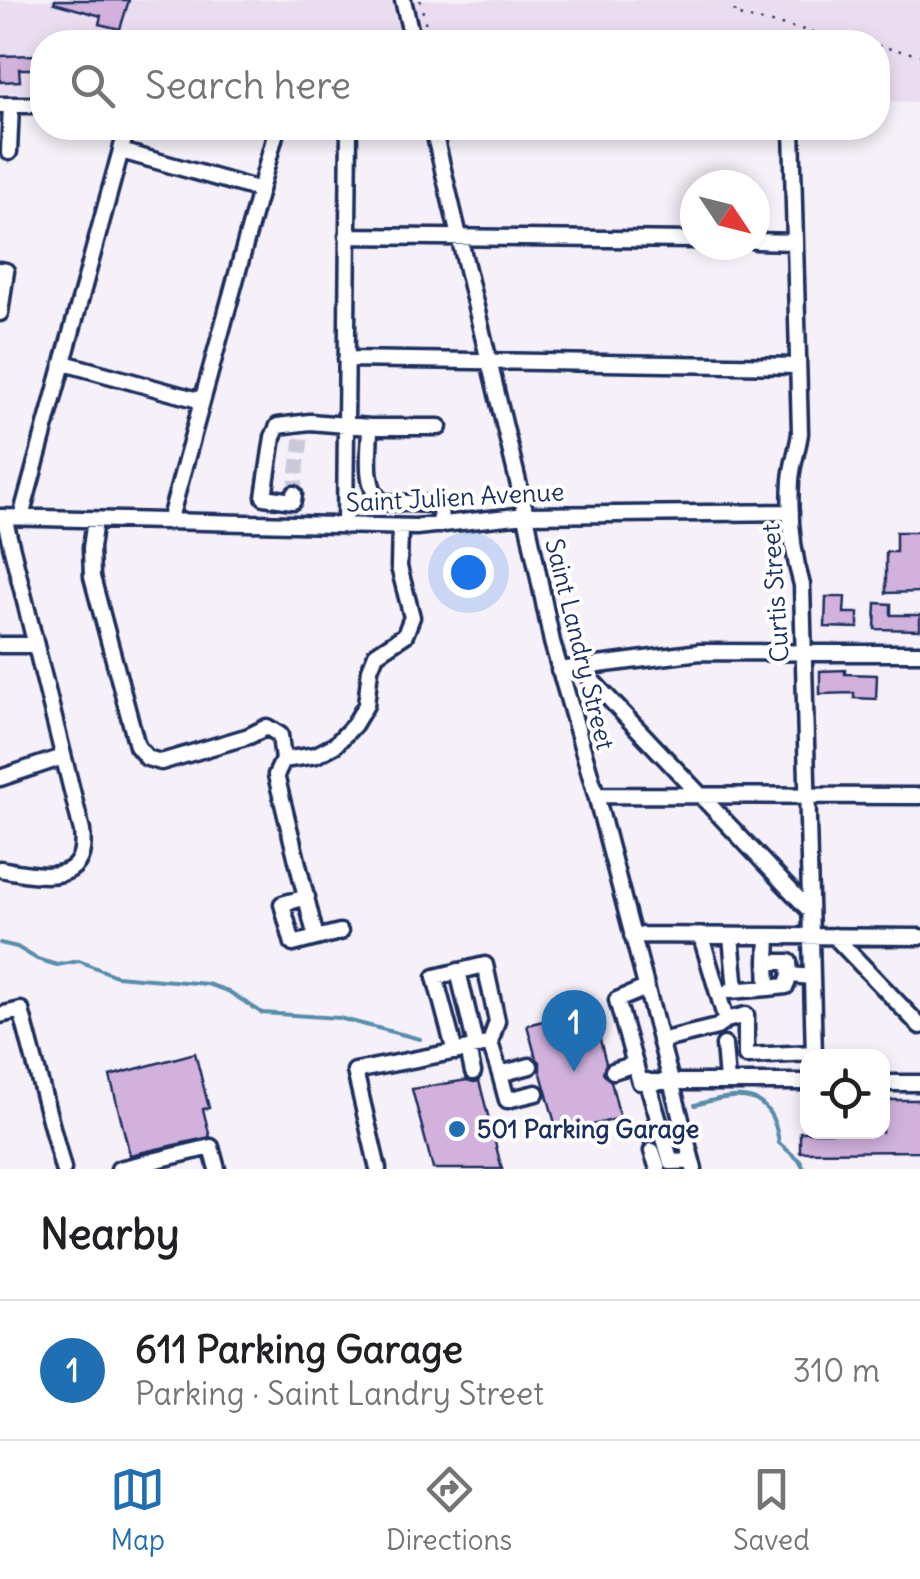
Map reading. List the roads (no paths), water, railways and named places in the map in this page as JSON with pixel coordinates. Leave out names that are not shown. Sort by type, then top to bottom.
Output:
[{"type":"street","points":[[403,0],[410,30]]},
{"type":"street","points":[[5,105],[9,152]]},
{"type":"street","points":[[21,517],[124,140]]},
{"type":"street","points":[[169,522],[274,140]]},
{"type":"street","points":[[345,526],[349,140]]},
{"type":"street","name":"Saint Landry Street","points":[[436,140],[559,670],[596,795],[693,1165]]},
{"type":"street","name":"Curtis Street","points":[[792,140],[800,432],[791,477],[794,558],[802,586],[814,1049]]},
{"type":"street","points":[[121,151],[260,190]]},
{"type":"street","points":[[348,236],[680,240]]},
{"type":"street","points":[[770,241],[795,242]]},
{"type":"street","points":[[0,270],[6,271],[0,313]]},
{"type":"street","points":[[346,359],[798,366]]},
{"type":"street","points":[[64,363],[202,401]]},
{"type":"street","points":[[260,523],[278,426],[439,428]]},
{"type":"street","points":[[370,427],[370,484],[376,498],[382,502],[435,504],[440,507],[441,525]]},
{"type":"street","points":[[264,497],[293,501],[294,494]]},
{"type":"street","name":"Saint Julien Avenue","points":[[2,517],[400,527],[526,515],[792,512]]},
{"type":"street","points":[[0,869],[56,875],[69,870],[84,846],[2,517]]},
{"type":"street","points":[[95,520],[92,577],[137,746],[147,758],[161,762],[267,727],[280,735],[283,760],[276,776],[316,938]]},
{"type":"street","points":[[283,760],[316,754],[335,744],[354,725],[366,705],[370,669],[376,654],[406,635],[412,618],[399,568],[400,527]]},
{"type":"street","points":[[0,644],[36,645]]},
{"type":"street","points":[[559,670],[681,654],[920,654]]},
{"type":"street","points":[[579,667],[810,911]]},
{"type":"street","points":[[0,778],[63,757]]},
{"type":"street","points":[[596,795],[920,796]]},
{"type":"street","points":[[306,898],[282,904],[293,944],[340,932]]},
{"type":"street","points":[[632,936],[920,937]]},
{"type":"street","points":[[701,936],[726,1020]]},
{"type":"street","points":[[731,936],[736,990]]},
{"type":"street","points":[[768,936],[768,988]]},
{"type":"street","points":[[834,936],[920,1026]]},
{"type":"street","points":[[717,993],[786,986],[789,962],[767,962]]},
{"type":"street","points":[[378,1169],[355,1071],[472,1048],[497,1021],[485,965],[435,976],[472,1048],[500,1074],[507,1100],[536,1093]]},
{"type":"street","points":[[458,971],[474,1072]]},
{"type":"street","points":[[790,974],[812,976]]},
{"type":"street","points":[[646,988],[618,1000],[640,1082],[800,1082]]},
{"type":"street","points":[[0,1015],[21,1010],[62,1169]]},
{"type":"street","points":[[660,1041],[717,1027],[726,1020],[746,1015],[746,1056],[800,1054]]},
{"type":"street","points":[[724,1044],[727,1081]]},
{"type":"street","points":[[773,1054],[774,1082]]},
{"type":"street","points":[[613,1071],[635,1064]]},
{"type":"street","points":[[500,1074],[530,1066]]},
{"type":"street","points":[[647,1081],[660,1124],[664,1168]]},
{"type":"street","points":[[890,1083],[920,1083]]},
{"type":"street","points":[[660,1124],[650,1128],[650,1143],[664,1168]]},
{"type":"street","points":[[133,1167],[211,1147],[216,1169]]},
{"type":"street","points":[[664,1168],[693,1165]]},
{"type":"waterway","points":[[0,943],[57,965],[79,961],[116,976],[207,984],[228,991],[262,1013],[339,1018],[420,1039]]},
{"type":"waterway","points":[[695,1105],[739,1097],[761,1103],[775,1125],[779,1143],[804,1169]]},
{"type":"tunnel","points":[[294,494],[302,435]]},
{"type":"place","name":"611 Parking Garage","points":[[574,1072]]},
{"type":"place","name":"501 Parking Garage","points":[[457,1129]]}]
